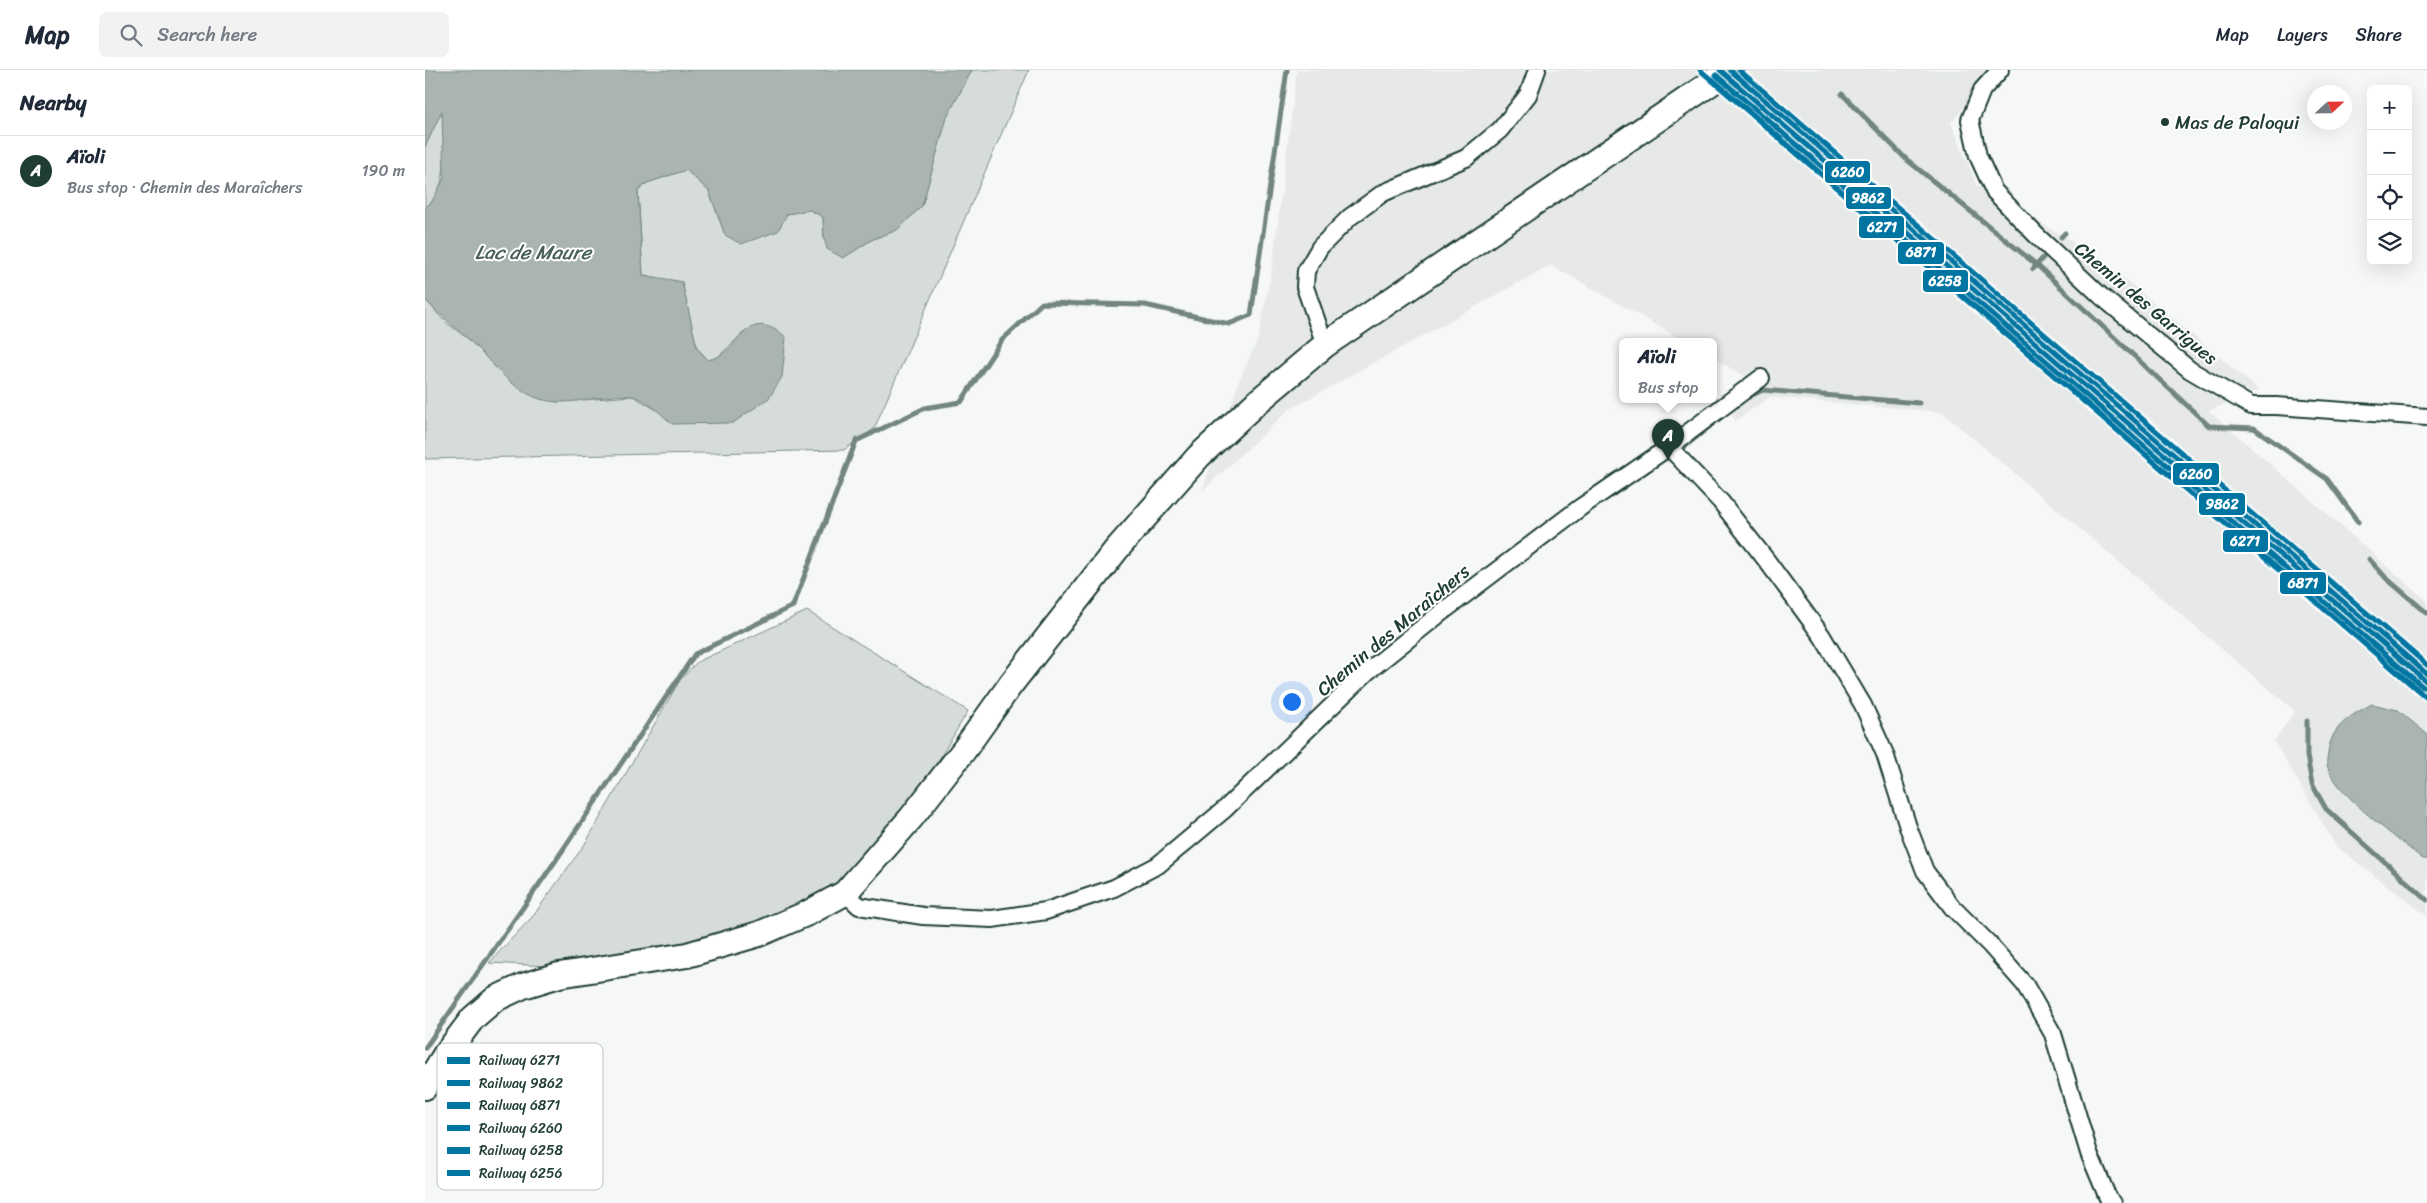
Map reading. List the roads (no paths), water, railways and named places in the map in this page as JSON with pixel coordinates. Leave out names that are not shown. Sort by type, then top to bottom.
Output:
[{"type":"street","points":[[1325,345],[1305,287],[1306,271],[1320,247],[1350,217],[1383,193],[1466,158],[1487,141],[1500,130],[1529,95],[1537,70]]},
{"type":"street","points":[[454,1043],[473,1018],[495,999],[523,986],[559,975],[687,955],[759,934],[808,913],[845,893],[911,818],[964,750],[1011,684],[1116,550],[1199,456],[1256,403],[1325,345],[1730,70]]},
{"type":"street","name":"Chemin des Garrigues","points":[[2000,70],[1982,90],[1970,120],[1978,156],[1994,191],[2036,235],[2101,296],[2190,370],[2251,406],[2276,406],[2427,417]]},
{"type":"street","name":"Chemin des Maraîchers","points":[[845,893],[859,906],[923,916],[993,919],[1046,911],[1114,888],[1158,865],[1225,809],[1367,672],[1442,612],[1581,507],[1669,447],[1761,378]]},
{"type":"street","points":[[1669,447],[1727,510],[1767,561],[1831,651],[1863,705],[1885,754],[1908,827],[1925,871],[1952,908],[1990,945],[2025,985],[2053,1034],[2089,1154],[2108,1198],[2113,1203]]},
{"type":"street","points":[[425,1087],[437,1068]]},
{"type":"water","name":"Lac de Maure","points":[[425,70],[972,70],[947,117],[922,206],[897,230],[873,239],[843,258],[827,249],[823,217],[810,210],[787,214],[778,231],[741,244],[725,235],[709,191],[686,170],[647,183],[638,191],[643,275],[682,282],[697,348],[708,360],[719,356],[743,334],[751,328],[760,325],[772,328],[786,337],[782,377],[769,398],[733,423],[672,424],[659,412],[637,397],[609,396],[563,402],[540,399],[529,394],[509,381],[425,299],[425,207],[431,203],[444,178],[442,111],[425,147]]},
{"type":"water","points":[[2372,704],[2398,710],[2427,734],[2427,859],[2423,859],[2354,802],[2332,776],[2327,765],[2330,744],[2337,729],[2356,713]]},
{"type":"waterway","points":[[425,1048],[554,863],[695,654],[793,606],[856,441],[925,408],[961,402],[1002,340],[1042,303],[1145,305],[1229,324],[1251,315],[1287,70]]},
{"type":"waterway","points":[[1842,94],[1906,159],[2038,266],[2209,426],[2254,428],[2327,479],[2358,522]]},
{"type":"waterway","points":[[2061,237],[2065,233]]},
{"type":"waterway","points":[[2033,269],[2043,258]]},
{"type":"waterway","points":[[1746,398],[1763,390],[1919,403]]},
{"type":"waterway","points":[[1683,448],[1710,426]]},
{"type":"waterway","points":[[2369,559],[2386,578],[2427,613]]},
{"type":"waterway","points":[[2307,721],[2307,756],[2312,784],[2326,809],[2427,900]]},
{"type":"rail line","name":"6271","points":[[1700,70],[2427,698]]},
{"type":"rail line","name":"9862","points":[[1720,70],[2427,682]]},
{"type":"rail line","name":"6260","points":[[1730,70],[2427,674]]},
{"type":"rail line","name":"6256","points":[[1739,70],[2427,665]]},
{"type":"rail line","name":"6871","points":[[1716,75],[2423,687]]},
{"type":"rail line","name":"6258","points":[[1712,79],[2419,691]]},
{"type":"place","name":"Mas de Paloqui","points":[[2165,122]]},
{"type":"place","name":"Aïoli","points":[[1668,460]]}]
